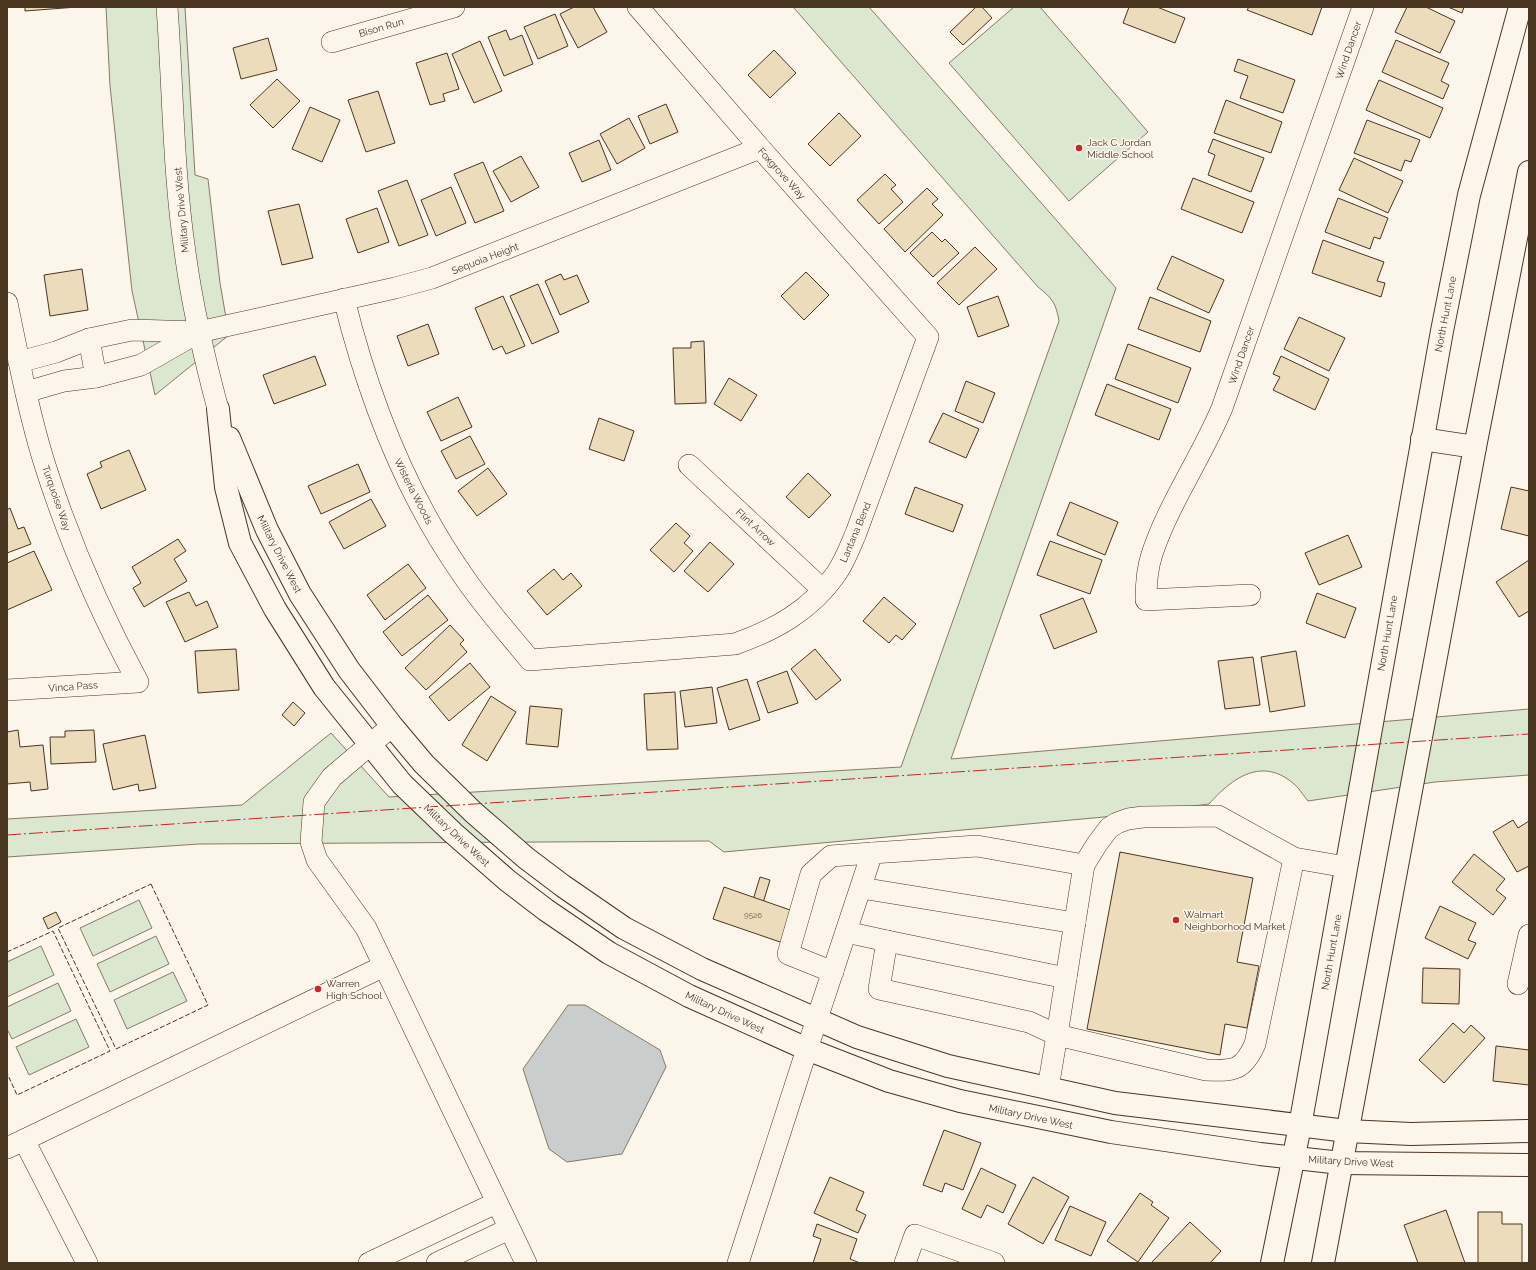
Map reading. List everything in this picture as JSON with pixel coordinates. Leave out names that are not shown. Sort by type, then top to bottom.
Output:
[{"type":"main road","name":"North Hunt Lane","points":[[1272,1263],[1292,1158],[1300,1126],[1422,439],[1469,195],[1520,7]]},
{"type":"main road","points":[[1324,1263],[1341,1163],[1475,447],[1529,172]]},
{"type":"main road","name":"Military Drive West","points":[[218,409],[244,477],[282,560],[300,594],[349,670],[392,726],[424,764],[473,812],[526,858],[563,886],[624,928],[702,969],[857,1036],[936,1063],[1115,1103],[1347,1132],[1411,1134],[1529,1131]]},
{"type":"main road","name":"Military Drive West","points":[[218,409],[226,487],[240,543],[275,609],[324,687],[402,784],[453,833],[508,881],[546,910],[609,953],[689,996],[807,1049],[889,1080],[960,1101],[1111,1132],[1292,1158],[1341,1163],[1529,1165]]},
{"type":"main road","points":[[1422,439],[1475,447]]},
{"type":"street","name":"Military Drive West","points":[[167,7],[179,197],[185,252],[199,332],[218,409]]},
{"type":"street","name":"Bison Run","points":[[332,42],[454,7]]},
{"type":"street","name":"Foxgrove Way","points":[[638,7],[760,148],[928,337]]},
{"type":"street","name":"Wind Dancer","points":[[1250,595],[1146,600],[1147,578],[1152,556],[1162,530],[1210,438],[1222,408],[1363,7]]},
{"type":"street","name":"Sequoia Height","points":[[19,362],[56,352],[89,339],[132,330],[199,332],[344,298],[395,288],[432,278],[464,267],[760,148]]},
{"type":"street","name":"Wisteria Woods","points":[[344,298],[367,383],[390,444],[406,477],[441,542],[462,575],[530,660]]},
{"type":"street","name":"Turquoise Way","points":[[7,303],[26,392],[44,461],[76,553],[138,682]]},
{"type":"street","name":"Sequoia Height","points":[[26,392],[64,381],[96,377],[141,365],[199,332]]},
{"type":"street","name":"Lantana Bend","points":[[530,660],[735,644],[758,636],[781,625],[798,613],[823,590],[843,562],[856,533],[928,337]]},
{"type":"street","points":[[89,339],[96,377]]},
{"type":"street","name":"Flint Arrow","points":[[689,465],[823,590]]},
{"type":"street","name":"Vinca Pass","points":[[7,690],[138,682]]},
{"type":"street","points":[[392,726],[332,777],[314,802],[311,842],[316,860],[366,928],[496,1203],[526,1263]]},
{"type":"street","points":[[1048,1088],[1084,866],[1097,844],[1109,828],[1128,819],[1143,817],[1218,816],[1294,858],[1346,867]]},
{"type":"street","points":[[832,972],[788,954],[811,874],[831,856],[977,846],[1084,866]]},
{"type":"street","points":[[738,1263],[872,853]]},
{"type":"street","points":[[887,942],[879,989],[1029,1022],[1057,1035],[1206,1070],[1231,1070],[1241,1066],[1248,1059],[1255,1044],[1294,858]]},
{"type":"street","points":[[861,888],[1075,923]]},
{"type":"street","points":[[846,932],[887,942],[1066,978]]},
{"type":"street","points":[[1518,984],[1529,935]]},
{"type":"street","points":[[87,1263],[16,1144],[384,966]]},
{"type":"street","points":[[369,1263],[496,1203]]},
{"type":"street","points":[[437,1263],[509,1229]]},
{"type":"street","points":[[905,1263],[915,1235],[994,1263]]},
{"type":"green space","points":[[106,7],[185,7],[195,175],[208,179],[220,283],[229,335],[155,395],[132,291],[110,86]]},
{"type":"green space","points":[[793,7],[869,7],[1116,288],[951,759],[1529,709],[1529,775],[1435,782],[1308,801],[1296,786],[1282,776],[1270,772],[1259,771],[1248,774],[1227,786],[1209,804],[1104,817],[724,852],[709,841],[199,844],[7,857],[7,819],[242,805],[331,733],[389,797],[901,767],[1059,321],[1053,301],[1038,287]]},
{"type":"green space","points":[[1014,7],[1040,7],[1148,132],[1069,201],[949,63]]},
{"type":"green space","points":[[139,900],[152,928],[93,956],[80,928]]},
{"type":"green space","points":[[156,936],[169,964],[110,992],[97,964]]},
{"type":"green space","points":[[41,946],[54,975],[7,997],[7,962]]},
{"type":"green space","points":[[173,972],[187,1001],[127,1029],[114,1000]]},
{"type":"green space","points":[[58,983],[71,1011],[12,1039],[7,1029],[7,1007]]},
{"type":"green space","points":[[76,1019],[89,1047],[29,1075],[16,1047]]},
{"type":"shaded area","points":[[568,1005],[585,1005],[660,1050],[666,1067],[622,1154],[567,1162],[549,1149],[523,1069]]},
{"type":"building","points":[[25,7],[77,7],[25,11]]},
{"type":"building","points":[[574,7],[593,7],[607,32],[578,48],[560,14]]},
{"type":"building","points":[[976,7],[982,7],[992,18],[963,45],[950,32]]},
{"type":"building","points":[[1129,7],[1157,7],[1185,18],[1175,43],[1123,23]]},
{"type":"building","points":[[1249,7],[1322,7],[1312,35],[1247,10]]},
{"type":"building","points":[[1407,7],[1426,7],[1455,21],[1440,53],[1395,32]]},
{"type":"building","points":[[1448,7],[1464,7],[1462,13]]},
{"type":"building","points":[[555,14],[568,46],[538,59],[524,27]]},
{"type":"building","points":[[506,30],[510,40],[522,35],[533,64],[504,76],[488,37]]},
{"type":"building","points":[[268,38],[277,70],[241,79],[233,48]]},
{"type":"building","points":[[1396,40],[1449,63],[1441,81],[1449,85],[1443,99],[1382,72]]},
{"type":"building","points":[[480,41],[502,91],[474,103],[452,54]]},
{"type":"building","points":[[774,50],[796,73],[770,98],[748,75]]},
{"type":"building","points":[[447,53],[459,89],[443,94],[445,101],[430,105],[416,63]]},
{"type":"building","points":[[1238,59],[1295,80],[1283,113],[1240,98],[1248,76],[1234,71]]},
{"type":"building","points":[[277,79],[300,101],[273,128],[250,105]]},
{"type":"building","points":[[1379,80],[1443,108],[1430,138],[1366,110]]},
{"type":"building","points":[[378,91],[395,143],[366,152],[348,100]]},
{"type":"building","points":[[1226,100],[1282,122],[1271,153],[1214,133]]},
{"type":"building","points":[[666,104],[678,132],[650,144],[638,116]]},
{"type":"building","points":[[310,107],[340,120],[322,162],[292,149]]},
{"type":"building","points":[[839,113],[861,136],[830,166],[808,144]]},
{"type":"building","points":[[629,118],[645,148],[617,164],[600,134]]},
{"type":"building","points":[[1367,120],[1420,140],[1411,162],[1405,160],[1401,171],[1354,153]]},
{"type":"building","points":[[1213,139],[1264,158],[1251,192],[1208,175],[1215,155],[1208,152]]},
{"type":"building","points":[[599,140],[611,170],[582,182],[569,153]]},
{"type":"building","points":[[521,156],[539,187],[511,202],[493,171]]},
{"type":"building","points":[[1354,158],[1403,181],[1388,213],[1339,190]]},
{"type":"building","points":[[483,162],[504,211],[475,223],[454,174]]},
{"type":"building","points":[[885,174],[896,185],[891,189],[903,202],[879,224],[857,200]]},
{"type":"building","points":[[1193,178],[1254,202],[1242,233],[1181,209]]},
{"type":"building","points":[[407,180],[428,235],[399,246],[378,191]]},
{"type":"building","points":[[451,187],[466,223],[436,236],[421,200]]},
{"type":"building","points":[[927,188],[938,199],[932,204],[943,215],[905,252],[884,229]]},
{"type":"building","points":[[1338,198],[1388,218],[1380,239],[1374,237],[1370,249],[1325,232]]},
{"type":"building","points":[[299,204],[313,258],[282,265],[268,211]]},
{"type":"building","points":[[377,208],[389,242],[358,253],[346,219]]},
{"type":"building","points":[[932,232],[942,242],[945,239],[959,253],[933,277],[910,253]]},
{"type":"building","points":[[1323,240],[1384,262],[1377,281],[1385,283],[1381,297],[1312,273]]},
{"type":"building","points":[[975,247],[997,269],[959,305],[937,283]]},
{"type":"building","points":[[1172,256],[1224,280],[1209,313],[1157,289]]},
{"type":"building","points":[[82,269],[88,310],[50,316],[44,275]]},
{"type":"building","points":[[806,272],[829,295],[804,320],[781,296]]},
{"type":"building","points":[[561,274],[564,280],[577,275],[589,302],[560,315],[545,281]]},
{"type":"building","points":[[538,284],[559,332],[532,344],[510,296]]},
{"type":"building","points":[[503,296],[525,346],[506,354],[502,346],[493,350],[475,308]]},
{"type":"building","points":[[998,296],[1009,326],[978,337],[967,307]]},
{"type":"building","points":[[1150,297],[1211,321],[1200,352],[1138,329]]},
{"type":"building","points":[[1299,317],[1345,338],[1329,371],[1284,349]]},
{"type":"building","points":[[428,324],[439,354],[408,366],[397,336]]},
{"type":"building","points":[[704,341],[706,403],[675,404],[673,348],[691,348],[691,342]]},
{"type":"building","points":[[1128,344],[1191,368],[1178,403],[1115,379]]},
{"type":"building","points":[[315,356],[326,385],[274,404],[263,375]]},
{"type":"building","points":[[1281,356],[1329,379],[1315,410],[1273,390],[1280,377],[1273,374]]},
{"type":"building","points":[[729,378],[757,395],[741,421],[714,404]]},
{"type":"building","points":[[966,381],[995,393],[983,423],[955,411]]},
{"type":"building","points":[[1107,384],[1171,409],[1159,440],[1095,415]]},
{"type":"building","points":[[458,397],[472,427],[441,441],[427,412]]},
{"type":"building","points":[[943,413],[979,429],[966,458],[929,442]]},
{"type":"building","points":[[599,418],[634,431],[624,461],[589,449]]},
{"type":"building","points":[[470,436],[485,464],[456,479],[441,451]]},
{"type":"building","points":[[129,450],[146,490],[101,509],[87,474],[102,467],[100,462]]},
{"type":"building","points":[[358,464],[370,492],[321,514],[308,486]]},
{"type":"building","points":[[488,468],[507,494],[477,516],[458,491]]},
{"type":"building","points":[[808,473],[831,495],[809,518],[786,497]]},
{"type":"building","points":[[915,487],[963,505],[953,532],[905,514]]},
{"type":"building","points":[[1511,487],[1529,491],[1529,536],[1501,529]]},
{"type":"building","points":[[371,499],[386,526],[344,549],[329,522]]},
{"type":"building","points":[[1070,502],[1118,522],[1105,555],[1057,535]]},
{"type":"building","points":[[10,508],[18,529],[24,527],[31,544],[7,553],[7,510]]},
{"type":"building","points":[[676,523],[690,536],[684,543],[693,551],[674,572],[650,550]]},
{"type":"building","points":[[1348,535],[1362,567],[1319,585],[1305,553]]},
{"type":"building","points":[[178,539],[186,551],[174,559],[187,581],[144,607],[133,588],[141,583],[132,567]]},
{"type":"building","points":[[1050,541],[1102,560],[1090,594],[1037,575]]},
{"type":"building","points":[[710,542],[734,564],[708,592],[684,571]]},
{"type":"building","points":[[34,551],[52,590],[7,610],[7,563]]},
{"type":"building","points":[[1529,560],[1529,611],[1519,617],[1496,582]]},
{"type":"building","points":[[408,564],[426,588],[385,620],[367,595]]},
{"type":"building","points":[[554,569],[563,580],[571,573],[582,586],[547,615],[527,591]]},
{"type":"building","points":[[189,592],[196,606],[207,601],[218,627],[185,642],[166,602]]},
{"type":"building","points":[[1317,593],[1356,608],[1345,638],[1306,623]]},
{"type":"building","points":[[428,595],[448,620],[402,656],[383,632]]},
{"type":"building","points":[[884,597],[916,624],[902,640],[896,635],[889,643],[863,621]]},
{"type":"building","points":[[1083,598],[1097,632],[1054,649],[1040,615]]},
{"type":"building","points":[[450,625],[464,640],[460,644],[467,652],[426,690],[405,668]]},
{"type":"building","points":[[236,649],[239,690],[198,693],[195,651]]},
{"type":"building","points":[[815,649],[841,680],[816,700],[791,669]]},
{"type":"building","points":[[1296,651],[1305,706],[1270,712],[1261,657]]},
{"type":"building","points":[[1253,657],[1260,705],[1225,709],[1218,661]]},
{"type":"building","points":[[470,663],[490,687],[449,721],[429,697]]},
{"type":"building","points":[[787,671],[798,703],[768,713],[757,682]]},
{"type":"building","points":[[747,679],[760,720],[729,730],[717,688]]},
{"type":"building","points":[[712,687],[717,723],[685,727],[680,691]]},
{"type":"building","points":[[675,692],[678,749],[647,750],[644,694]]},
{"type":"building","points":[[491,696],[516,712],[487,761],[462,745]]},
{"type":"building","points":[[293,702],[305,713],[294,726],[282,715]]},
{"type":"building","points":[[530,706],[562,709],[558,747],[526,744]]},
{"type":"building","points":[[18,730],[20,747],[43,745],[48,789],[31,791],[30,782],[7,784],[7,732]]},
{"type":"building","points":[[94,730],[96,762],[51,764],[50,737],[65,737],[65,731]]},
{"type":"building","points":[[145,735],[156,788],[139,791],[138,784],[113,790],[103,744]]},
{"type":"building","points":[[1513,820],[1518,828],[1529,821],[1529,866],[1517,872],[1493,832]]},
{"type":"building","name":"Walmart Neighborhood Market","points":[[1120,852],[1253,878],[1237,962],[1259,966],[1247,1028],[1225,1024],[1220,1055],[1087,1029]]},
{"type":"building","points":[[1474,854],[1505,879],[1496,890],[1506,898],[1493,915],[1452,882]]},
{"type":"building","points":[[760,877],[770,880],[763,903],[753,900]]},
{"type":"building","points":[[724,887],[793,911],[783,943],[713,919]]},
{"type":"building","points":[[1440,906],[1476,923],[1468,940],[1476,943],[1468,959],[1425,938]]},
{"type":"building","points":[[56,912],[61,922],[48,929],[43,918]]},
{"type":"building","points":[[1423,968],[1460,969],[1459,1004],[1422,1003]]},
{"type":"building","points":[[1453,1023],[1464,1033],[1471,1025],[1485,1038],[1444,1083],[1419,1060]]},
{"type":"building","points":[[1496,1046],[1529,1050],[1529,1085],[1493,1081]]},
{"type":"building","points":[[944,1130],[981,1143],[963,1190],[945,1183],[942,1192],[923,1185]]},
{"type":"building","points":[[981,1168],[1016,1185],[1003,1213],[987,1205],[981,1218],[962,1209]]},
{"type":"building","points":[[830,1177],[864,1192],[856,1210],[866,1215],[858,1233],[814,1213]]},
{"type":"building","points":[[1033,1177],[1069,1197],[1043,1244],[1008,1224]]},
{"type":"building","points":[[1140,1193],[1153,1202],[1151,1205],[1169,1218],[1138,1262],[1107,1241]]},
{"type":"building","points":[[1070,1206],[1106,1222],[1091,1256],[1055,1240]]},
{"type":"building","points":[[1446,1210],[1465,1263],[1418,1263],[1404,1225]]},
{"type":"building","points":[[1478,1212],[1502,1212],[1502,1224],[1522,1224],[1522,1263],[1478,1263]]},
{"type":"building","points":[[1190,1222],[1221,1251],[1210,1263],[1151,1263]]},
{"type":"building","points":[[817,1224],[857,1239],[850,1259],[860,1263],[813,1263],[821,1239],[813,1236]]},
{"type":"fence","points":[[151,884],[208,1005],[116,1049],[58,928],[151,884]]},
{"type":"fence","points":[[7,952],[53,931],[110,1051],[17,1095],[7,1073]]},
{"type":"power","points":[[7,835],[1529,734]]},
{"type":"place","name":"Jack C Jordan Middle School","points":[[1079,148]]},
{"type":"place","name":"Walmart Neighborhood Market","points":[[1176,920]]},
{"type":"place","name":"Warren High School","points":[[318,989]]}]
